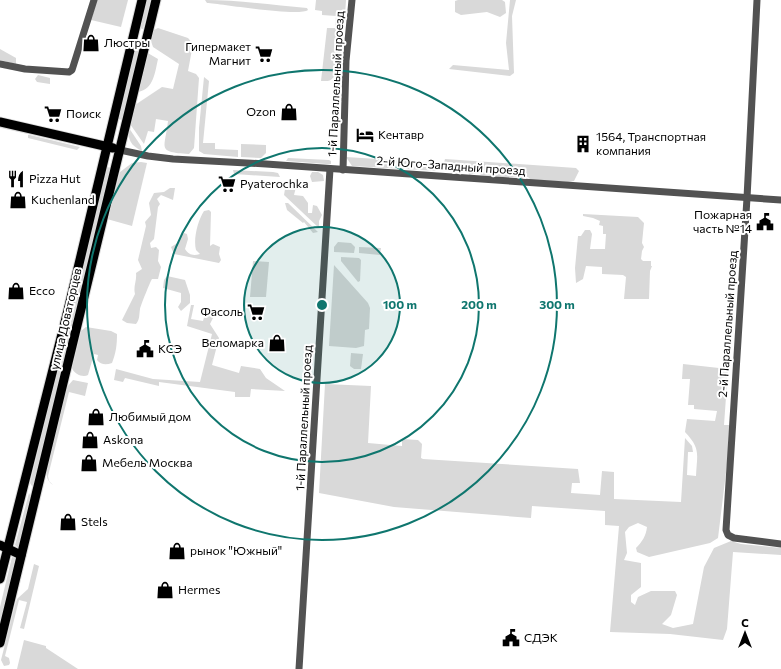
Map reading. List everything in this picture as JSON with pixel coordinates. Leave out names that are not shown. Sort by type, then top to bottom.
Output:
[{"type":"main road","name":"улица Доваторцев","points":[[0,574],[4,548],[108,147],[142,0]]},
{"type":"main road","name":"улица Доваторцев","points":[[0,643],[156,0]]},
{"type":"main road","points":[[0,122],[120,150]]},
{"type":"main road","points":[[4,548],[21,555]]},
{"type":"street","points":[[0,64],[32,70],[69,72],[72,70],[94,0]]},
{"type":"street","name":"1-й Параллельный проезд","points":[[343,170],[346,61],[352,0]]},
{"type":"street","name":"2-й Параллельный проезд","points":[[757,0],[747,198],[726,530],[728,535],[734,538],[781,544]]},
{"type":"street","name":"2-й Юго-Западный проезд","points":[[120,150],[156,157],[781,200]]},
{"type":"street","name":"1-й Параллельный проезд","points":[[299,669],[330,169]]},
{"type":"shaded area","points":[[97,0],[128,0],[121,27],[91,20]]},
{"type":"shaded area","points":[[146,0],[151,0],[143,29],[139,28]]},
{"type":"shaded area","points":[[205,0],[256,3],[307,8],[308,10],[302,12],[276,11],[207,3]]},
{"type":"shaded area","points":[[316,0],[346,0],[343,41],[339,64],[333,78],[328,81],[321,81],[327,28],[335,28],[336,16],[322,15],[322,11],[315,10]]},
{"type":"shaded area","points":[[502,0],[505,2],[506,13],[500,17],[487,12],[461,15],[455,12],[455,1]]},
{"type":"shaded area","points":[[510,0],[516,0],[512,16],[514,73],[510,76],[449,69],[453,65],[509,70],[506,43]]},
{"type":"shaded area","points":[[158,28],[188,38],[193,44],[188,71],[196,74],[199,78],[194,148],[189,154],[171,152],[165,147],[168,121],[156,119],[154,132],[148,131],[144,144],[130,124],[135,105],[162,87],[173,89],[179,64],[153,47],[151,41],[154,30]]},
{"type":"shaded area","points":[[0,49],[16,58],[16,64],[0,60]]},
{"type":"shaded area","points":[[134,50],[139,51],[122,120],[118,119]]},
{"type":"shaded area","points":[[146,52],[158,59],[155,74],[151,84],[138,92]]},
{"type":"shaded area","points":[[38,75],[50,78],[50,84],[37,82],[35,79]]},
{"type":"shaded area","points":[[204,77],[209,81],[203,143],[215,143],[215,149],[238,150],[238,157],[204,154],[199,151],[199,128]]},
{"type":"shaded area","points":[[129,128],[141,146],[142,151],[135,147],[129,139]]},
{"type":"shaded area","points":[[28,135],[80,147],[77,150],[28,138]]},
{"type":"shaded area","points":[[241,144],[266,145],[266,153],[261,158],[241,157]]},
{"type":"shaded area","points":[[346,157],[441,163],[440,170],[438,171],[352,166]]},
{"type":"shaded area","points":[[288,158],[329,160],[331,161],[331,164],[286,161]]},
{"type":"shaded area","points":[[445,159],[576,168],[579,171],[574,181],[568,182],[531,180],[528,177],[512,178],[481,175],[479,172],[469,175],[468,170],[444,163]]},
{"type":"shaded area","points":[[132,163],[147,163],[132,226],[107,219],[120,172]]},
{"type":"shaded area","points":[[107,167],[111,168],[34,485],[32,486],[30,483]]},
{"type":"shaded area","points":[[233,170],[273,172],[278,173],[280,177],[234,174]]},
{"type":"shaded area","points":[[312,172],[318,172],[323,175],[324,181],[312,182],[310,176]]},
{"type":"shaded area","points":[[300,180],[303,180],[303,184],[297,183],[294,195],[303,196],[308,203],[308,213],[312,213],[313,205],[317,206],[322,215],[319,221],[319,228],[284,195],[285,189]]},
{"type":"shaded area","points":[[170,188],[175,188],[173,200],[161,195],[157,199],[160,204],[158,207],[154,239],[150,243],[151,248],[156,247],[159,250],[158,261],[161,267],[158,279],[152,279],[151,281],[136,324],[127,323],[122,320],[135,294],[134,288],[136,273],[142,269],[138,260],[146,226],[145,222],[151,215],[149,203],[154,193],[164,192]]},
{"type":"shaded area","points":[[285,203],[288,203],[318,232],[313,233],[304,222],[303,223],[287,210]]},
{"type":"shaded area","points":[[209,210],[211,212],[210,246],[213,244],[220,247],[219,254],[221,260],[219,263],[174,254],[171,247],[179,242],[184,233],[187,234],[188,239],[185,249],[190,254],[200,254],[196,250],[195,246],[197,230],[204,211]]},
{"type":"shaded area","points":[[583,214],[638,217],[644,223],[642,243],[644,247],[641,259],[643,261],[651,261],[652,266],[650,271],[649,299],[624,299],[626,277],[623,275],[602,274],[602,267],[586,266],[583,279],[576,283],[575,268],[578,236],[581,236],[585,230],[590,230],[592,234],[590,249],[605,249],[606,234],[603,234],[603,226],[599,225],[600,221],[583,216]]},
{"type":"shaded area","points":[[338,242],[351,243],[355,247],[354,253],[334,252],[334,247]]},
{"type":"shaded area","points":[[359,247],[381,248],[380,255],[359,253]]},
{"type":"shaded area","points":[[341,257],[359,258],[361,260],[360,281],[358,282],[341,261]]},
{"type":"shaded area","points":[[253,261],[269,262],[266,297],[250,297]]},
{"type":"shaded area","points":[[334,265],[368,303],[370,308],[369,329],[365,330],[364,346],[356,348],[329,346]]},
{"type":"shaded area","points":[[167,276],[185,280],[190,295],[190,303],[181,311],[178,307],[181,302],[181,293],[163,288],[164,280]]},
{"type":"shaded area","points":[[191,305],[194,305],[191,319],[203,321],[205,314],[214,316],[210,324],[219,338],[212,365],[239,373],[241,366],[260,369],[266,378],[285,391],[251,389],[250,397],[235,397],[235,392],[159,382],[159,386],[125,378],[123,382],[114,380],[116,369],[153,379],[200,382],[212,334],[187,326]]},
{"type":"shaded area","points":[[86,327],[111,331],[117,334],[117,342],[112,363],[100,363],[97,360],[98,355],[94,354],[88,375],[81,376],[72,368],[81,331]]},
{"type":"shaded area","points":[[351,353],[363,354],[361,369],[354,369],[350,366]]},
{"type":"shaded area","points":[[683,364],[728,369],[724,425],[729,425],[728,456],[718,538],[710,543],[649,557],[637,552],[636,548],[643,539],[647,527],[638,523],[629,527],[625,532],[627,553],[624,560],[641,563],[641,587],[631,595],[631,602],[635,605],[638,597],[651,591],[675,591],[677,595],[671,615],[662,624],[673,628],[693,624],[704,567],[714,548],[731,541],[741,544],[781,548],[781,555],[733,552],[727,629],[723,640],[670,634],[610,632],[619,526],[605,525],[605,511],[532,506],[531,518],[394,507],[319,493],[325,384],[371,386],[368,443],[402,446],[402,439],[418,440],[422,444],[421,458],[423,459],[578,469],[580,483],[572,483],[571,493],[600,495],[602,471],[614,472],[614,499],[681,502],[685,438],[692,446],[693,452],[688,452],[687,475],[696,476],[697,452],[694,443],[685,432],[687,419],[715,421],[717,411],[694,409],[694,405],[688,405],[690,379],[682,379]]},
{"type":"shaded area","points":[[73,380],[88,383],[85,396],[69,392],[48,476],[49,481],[53,485],[49,482],[47,478],[47,469],[67,387]]},
{"type":"shaded area","points":[[29,493],[31,497],[19,547],[17,547],[15,545]]},
{"type":"shaded area","points":[[12,557],[15,558],[16,561],[0,626],[0,607]]},
{"type":"shaded area","points":[[34,564],[39,566],[24,629],[20,628],[27,602],[19,600],[5,656],[9,658],[10,663],[9,665],[4,666],[1,660],[15,605],[17,599],[28,589]]},
{"type":"shaded area","points":[[24,640],[46,646],[46,648],[78,669],[17,669]]},
{"type":"place","name":"Люстры","points":[[91,43]]},
{"type":"place","name":"Гипермакет Магнит","points":[[264,54]]},
{"type":"place","name":"Ozon","points":[[289,112]]},
{"type":"place","name":"Поиск","points":[[53,114]]},
{"type":"place","name":"Кентавр","points":[[365,135]]},
{"type":"place","name":"1564, Транспортная компания","points":[[583,144]]},
{"type":"place","name":"Pizza Hut","points":[[16,179]]},
{"type":"place","name":"Pyaterochka","points":[[227,184]]},
{"type":"place","name":"Kuchenland","points":[[18,200]]},
{"type":"place","name":"Пожарная часть №14","points":[[765,222]]},
{"type":"place","name":"Ecco","points":[[16,291]]},
{"type":"place","name":"Фасоль","points":[[256,312]]},
{"type":"place","name":"Веломарка","points":[[277,343]]},
{"type":"place","name":"КСЭ","points":[[145,349]]},
{"type":"place","name":"Любимый дом","points":[[96,417]]},
{"type":"place","name":"Askona","points":[[90,440]]},
{"type":"place","name":"Мебель Москва","points":[[89,463]]},
{"type":"place","name":"Stels","points":[[68,522]]},
{"type":"place","name":"рынок \"Южный\"","points":[[177,551]]},
{"type":"place","name":"Hermes","points":[[165,590]]},
{"type":"place","name":"СДЭК","points":[[511,638]]}]
